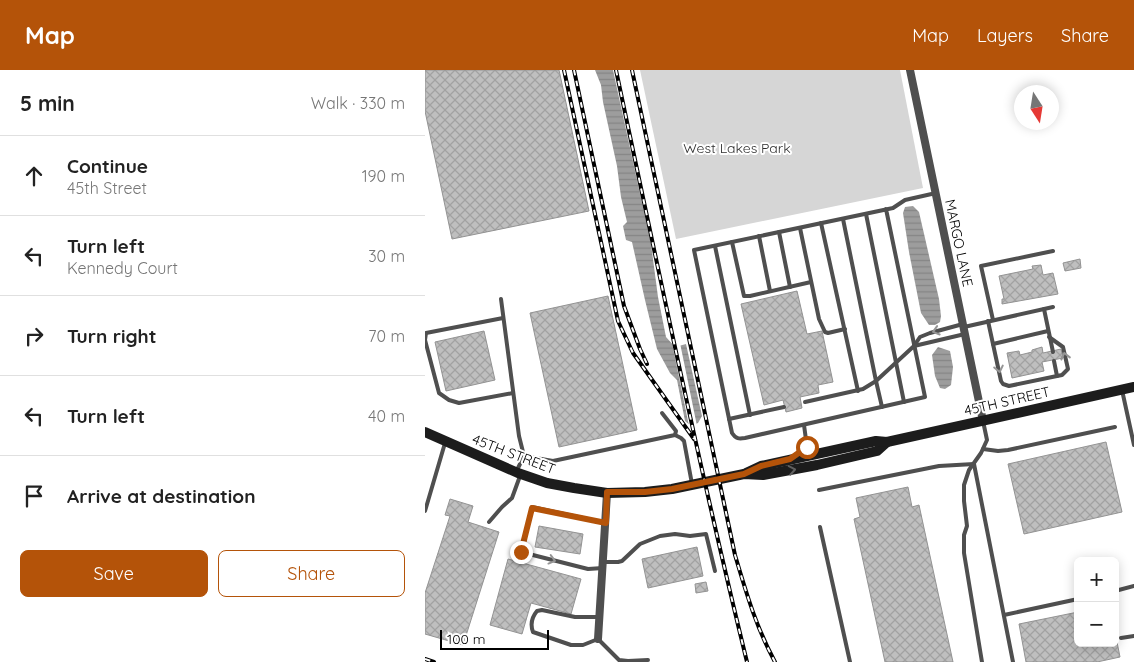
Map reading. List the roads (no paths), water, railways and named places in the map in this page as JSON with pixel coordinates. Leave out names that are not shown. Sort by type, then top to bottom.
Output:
[{"type":"main road","name":"45TH STREET","points":[[744,474],[761,466],[790,459],[875,441],[887,442],[1134,387]]},
{"type":"main road","name":"45TH STREET","points":[[425,432],[519,473],[547,483],[607,492],[645,492],[672,489],[744,474],[763,474],[817,465],[877,451],[887,442]]},
{"type":"street","name":"MARGO LANE","points":[[910,70],[983,421]]},
{"type":"street","points":[[598,640],[607,492]]},
{"type":"lane","points":[[886,210],[925,397],[739,439],[735,437],[732,433],[694,250],[886,210],[905,200],[936,193]]},
{"type":"lane","points":[[866,214],[904,402]]},
{"type":"lane","points":[[843,219],[883,407]]},
{"type":"lane","points":[[821,223],[858,391]]},
{"type":"lane","points":[[801,228],[819,319],[825,332],[845,329]]},
{"type":"lane","points":[[779,232],[790,287]]},
{"type":"lane","points":[[759,236],[770,291]]},
{"type":"lane","points":[[732,242],[744,296],[811,282]]},
{"type":"lane","points":[[715,246],[750,415]]},
{"type":"lane","points":[[1049,334],[1063,347],[1068,369],[1057,376],[1009,386],[1001,381],[993,344],[991,321],[981,266],[1053,251]]},
{"type":"lane","points":[[489,522],[512,498],[524,456],[519,436],[501,299]]},
{"type":"lane","points":[[914,346],[964,328],[1053,308]]},
{"type":"lane","points":[[1044,309],[1053,352]]},
{"type":"lane","points":[[503,318],[425,333],[425,340],[439,393],[449,400],[459,403],[513,393]]},
{"type":"lane","points":[[805,402],[863,389],[876,381],[897,362],[914,346],[920,337],[943,329],[964,328]]},
{"type":"lane","points":[[993,344],[1049,334]]},
{"type":"lane","points":[[1054,361],[1057,376]]},
{"type":"lane","points":[[1122,390],[1132,424],[1134,445]]},
{"type":"lane","points":[[729,418],[784,407]]},
{"type":"lane","points":[[662,413],[676,431],[675,435]]},
{"type":"lane","points":[[982,662],[964,553],[964,535],[967,526],[963,501],[963,485],[969,470],[987,440],[983,421]]},
{"type":"lane","points":[[790,459],[807,447],[804,425]]},
{"type":"lane","points":[[983,449],[1008,450],[1115,427]]},
{"type":"lane","points":[[524,456],[553,461],[675,435],[684,441],[692,484]]},
{"type":"lane","points":[[425,511],[445,441]]},
{"type":"lane","points":[[819,490],[939,466],[974,464]]},
{"type":"lane","points":[[974,464],[1013,662]]},
{"type":"lane","points":[[606,523],[532,508],[521,552],[588,570],[623,561],[640,544],[660,536],[705,534],[715,571]]},
{"type":"lane","points":[[820,527],[850,662]]},
{"type":"lane","points":[[1119,589],[1134,586]]},
{"type":"lane","points":[[1004,615],[1074,600]]},
{"type":"lane","points":[[600,617],[575,617],[537,610],[531,622],[533,632],[571,645],[583,645],[598,640],[619,660],[648,660]]},
{"type":"lane","points":[[1121,638],[1134,636]]},
{"type":"railway","points":[[564,70],[618,321],[633,353],[694,439]]},
{"type":"railway","points":[[574,70],[624,306],[647,364]]},
{"type":"railway","points":[[616,70],[663,293],[747,662]]},
{"type":"railway","points":[[632,70],[735,555],[757,623],[775,662]]},
{"type":"railway","points":[[425,659],[434,662]]},
{"type":"park label","name":"West Lakes Park","points":[[737,148]]}]
